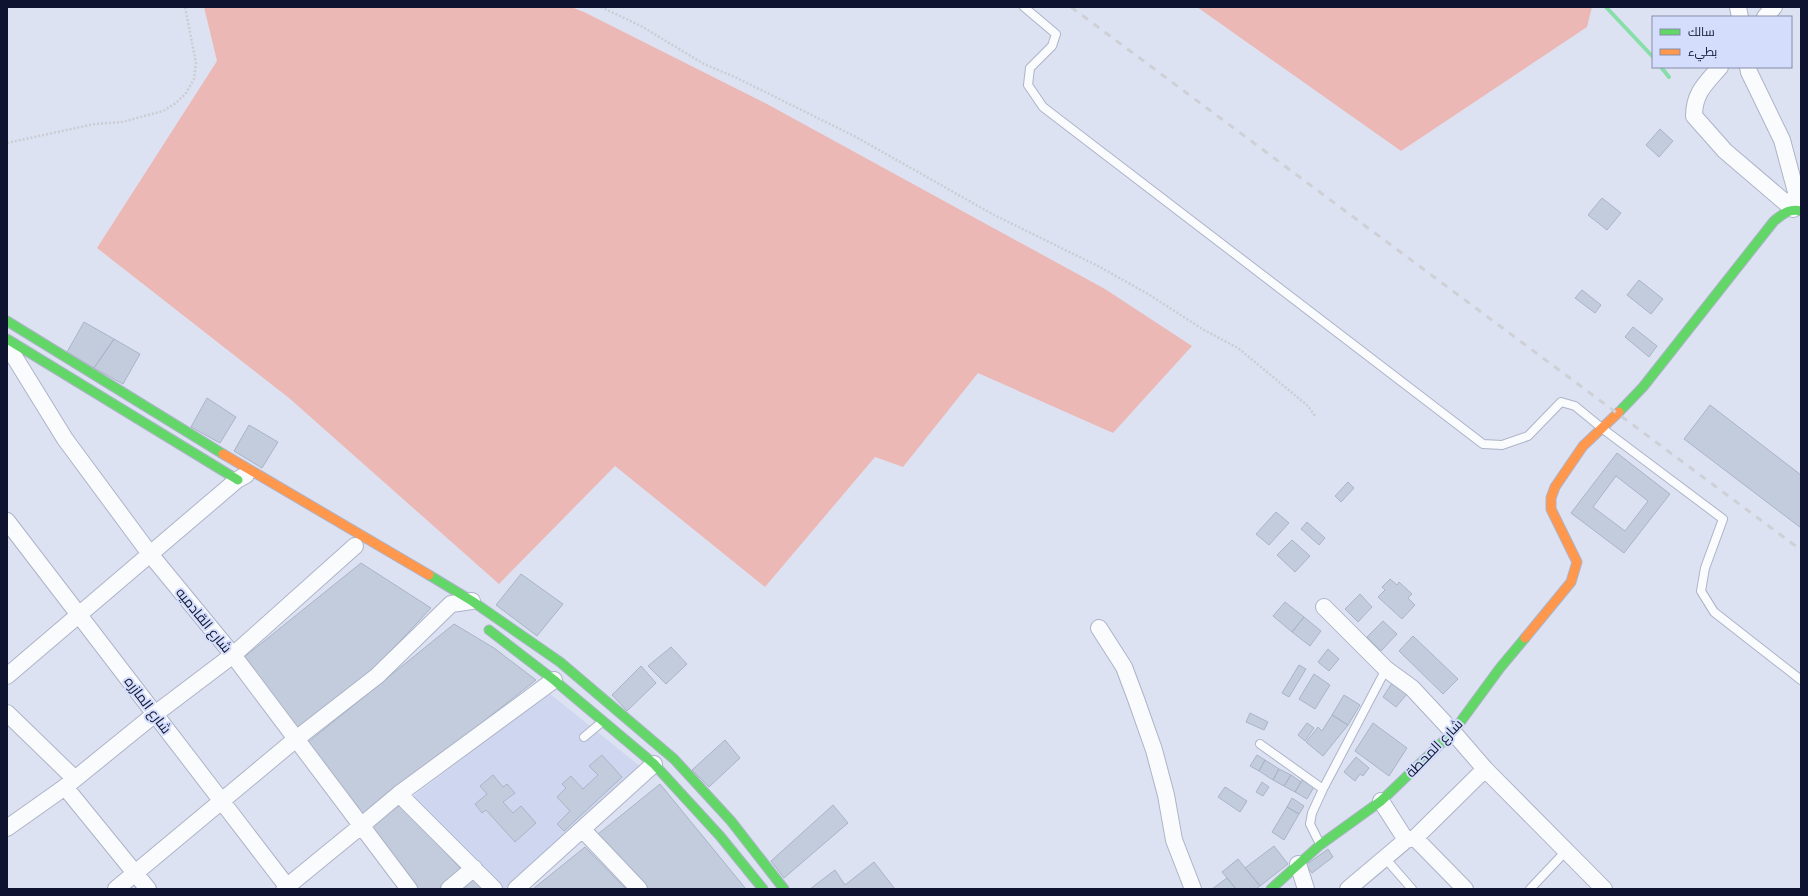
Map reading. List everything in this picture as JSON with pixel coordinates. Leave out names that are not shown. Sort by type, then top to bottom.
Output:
[{"type":"main road","points":[[1603,429],[1643,387],[1774,220],[1784,213],[1797,210]]},
{"type":"main road","points":[[8,323],[245,478]]},
{"type":"main road","points":[[7,339],[457,604],[560,662],[674,759],[731,821],[784,889]]},
{"type":"main road","name":"شارع المحطة","points":[[1271,889],[1320,845],[1380,801],[1453,732],[1500,668],[1571,582],[1577,562],[1550,509],[1551,498],[1570,463],[1583,446],[1603,429]]},
{"type":"main road","points":[[482,626],[554,680],[654,764],[720,836],[763,889]]},
{"type":"street","points":[[1766,16],[1774,7]]},
{"type":"street","points":[[1719,68],[1703,87],[1694,104],[1694,116],[1725,151],[1797,210]]},
{"type":"street","points":[[1748,68],[1782,140],[1796,192],[1797,210]]},
{"type":"street","name":"شارع القادميه","points":[[7,345],[64,439],[150,554],[233,655],[409,889]]},
{"type":"street","points":[[7,676],[150,554],[245,478]]},
{"type":"street","name":"شارع المازره","points":[[7,522],[222,801],[287,888]]},
{"type":"street","points":[[7,828],[70,782],[155,714],[233,655],[355,546]]},
{"type":"street","points":[[116,889],[296,740],[377,676],[457,604]]},
{"type":"street","points":[[1324,606],[1386,669],[1412,688],[1485,769],[1604,889]]},
{"type":"street","points":[[1098,628],[1124,667],[1136,699],[1154,750],[1166,795],[1174,840],[1193,889]]},
{"type":"street","points":[[287,888],[398,794],[554,680]]},
{"type":"street","points":[[7,713],[70,782],[148,889]]},
{"type":"street","points":[[516,889],[583,830],[654,764]]},
{"type":"street","points":[[1348,889],[1410,839],[1485,769]]},
{"type":"street","points":[[398,794],[494,889]]},
{"type":"street","points":[[1380,801],[1410,839],[1466,889]]},
{"type":"street","points":[[583,830],[639,889]]},
{"type":"street","points":[[1298,864],[1306,889]]},
{"type":"street","points":[[449,889],[474,868]]},
{"type":"lane","points":[[1024,7],[1056,34],[1052,46],[1030,68],[1028,86],[1043,107],[1482,444],[1502,445],[1528,436],[1561,402],[1576,406],[1603,429],[1723,519],[1705,568],[1701,591],[1714,612],[1801,680]]},
{"type":"lane","points":[[1320,845],[1310,824],[1312,813],[1322,789],[1386,669]]},
{"type":"lane","points":[[584,737],[603,721]]},
{"type":"lane","points":[[1260,744],[1322,789]]},
{"type":"lane","points":[[1530,889],[1566,851]]},
{"type":"lane","points":[[1385,858],[1412,889]]},
{"type":"path","points":[[7,143],[94,124],[122,122],[163,111],[176,103],[186,93],[194,79],[196,63],[185,7]]},
{"type":"path","points":[[601,7],[641,26],[704,64],[737,78],[856,137],[994,215],[1098,266],[1148,294],[1204,330],[1238,348],[1308,406],[1315,416]]},
{"type":"shaded area","points":[[204,7],[571,7],[584,12],[767,104],[1105,289],[1192,346],[1113,433],[978,373],[903,467],[875,457],[765,587],[615,466],[499,584],[289,398],[97,248],[217,61]]},
{"type":"shaded area","points":[[1197,7],[1592,7],[1587,27],[1401,151]]},
{"type":"shaded area","points":[[549,693],[641,767],[505,889],[501,889],[412,797]]},
{"type":"building","points":[[1660,129],[1673,141],[1659,157],[1646,145]]},
{"type":"building","points":[[1602,198],[1621,213],[1607,230],[1588,215]]},
{"type":"building","points":[[1639,280],[1663,299],[1651,314],[1627,295]]},
{"type":"building","points":[[1582,290],[1601,305],[1595,313],[1575,298]]},
{"type":"building","points":[[84,322],[114,339],[94,368],[67,352]]},
{"type":"building","points":[[1633,327],[1657,346],[1649,357],[1625,337]]},
{"type":"building","points":[[114,339],[140,354],[123,384],[94,368]]},
{"type":"building","points":[[207,398],[236,417],[220,443],[191,427]]},
{"type":"building","points":[[1710,405],[1801,475],[1801,528],[1684,439]]},
{"type":"building","points":[[249,425],[278,442],[262,468],[234,451]]},
{"type":"building","points":[[1617,453],[1670,494],[1624,553],[1571,513]],"holes":[[[1616,476],[1648,501],[1625,531],[1593,507]]]},
{"type":"building","points":[[1348,482],[1354,488],[1341,502],[1335,496]]},
{"type":"building","points":[[1276,512],[1289,523],[1269,545],[1256,534]]},
{"type":"building","points":[[1307,522],[1325,538],[1319,545],[1301,529]]},
{"type":"building","points":[[1292,540],[1310,556],[1295,572],[1277,555]]},
{"type":"building","points":[[361,563],[431,608],[372,671],[298,731],[243,658]]},
{"type":"building","points":[[521,574],[563,604],[537,636],[496,605]]},
{"type":"building","points":[[1390,579],[1397,585],[1399,582],[1412,594],[1408,598],[1415,605],[1402,619],[1378,597],[1385,590],[1382,587]]},
{"type":"building","points":[[1360,594],[1372,607],[1358,622],[1345,609]]},
{"type":"building","points":[[1285,602],[1304,617],[1292,632],[1273,616]]},
{"type":"building","points":[[1304,617],[1321,631],[1310,646],[1292,632]]},
{"type":"building","points":[[1383,621],[1397,634],[1381,651],[1367,637]]},
{"type":"building","points":[[454,624],[494,648],[536,680],[362,817],[307,743]]},
{"type":"building","points":[[1413,636],[1458,679],[1443,694],[1399,651]]},
{"type":"building","points":[[671,647],[687,664],[666,684],[648,666]]},
{"type":"building","points":[[1328,649],[1339,659],[1329,671],[1318,662]]},
{"type":"building","points":[[1299,665],[1306,669],[1289,697],[1282,693]]},
{"type":"building","points":[[641,666],[656,683],[627,711],[612,695]]},
{"type":"building","points":[[1314,674],[1330,685],[1315,709],[1299,699]]},
{"type":"building","points":[[1392,683],[1407,694],[1396,707],[1383,697]]},
{"type":"building","points":[[1344,695],[1360,705],[1348,725],[1332,715]]},
{"type":"building","points":[[1250,713],[1268,722],[1264,730],[1246,722]]},
{"type":"building","points":[[1332,715],[1348,725],[1323,756],[1306,742],[1318,727],[1322,731]]},
{"type":"building","points":[[1307,723],[1314,728],[1305,741],[1298,735]]},
{"type":"building","points":[[1373,723],[1407,748],[1389,776],[1355,751]]},
{"type":"building","points":[[725,740],[740,758],[709,787],[692,770]]},
{"type":"building","points":[[602,755],[622,777],[564,831],[557,824],[570,811],[557,797],[566,788],[562,784],[571,776],[583,789],[598,775],[589,766]]},
{"type":"building","points":[[1257,755],[1265,760],[1259,771],[1250,766]]},
{"type":"building","points":[[1356,757],[1369,768],[1363,776],[1360,774],[1355,781],[1344,772]]},
{"type":"building","points":[[1265,760],[1279,769],[1273,780],[1259,771]]},
{"type":"building","points":[[1279,769],[1291,775],[1284,786],[1273,780]]},
{"type":"building","points":[[493,775],[503,787],[507,784],[515,793],[503,802],[513,813],[521,806],[536,823],[515,842],[486,810],[482,813],[475,804],[487,794],[480,786]]},
{"type":"building","points":[[1291,775],[1301,782],[1295,792],[1284,786]]},
{"type":"building","points":[[1302,780],[1314,787],[1307,799],[1295,792]]},
{"type":"building","points":[[1262,782],[1269,787],[1263,796],[1256,792]]},
{"type":"building","points":[[660,784],[746,889],[648,889],[598,834]]},
{"type":"building","points":[[1225,787],[1247,801],[1240,812],[1218,797]]},
{"type":"building","points":[[1292,798],[1304,806],[1299,814],[1287,807]]},
{"type":"building","points":[[398,803],[461,869],[439,889],[416,889],[370,827]]},
{"type":"building","points":[[833,805],[848,823],[784,878],[771,861]]},
{"type":"building","points":[[1287,807],[1299,814],[1284,840],[1272,832]]},
{"type":"building","points":[[1274,846],[1288,864],[1260,886],[1245,868]]},
{"type":"building","points":[[585,847],[626,889],[533,889]]},
{"type":"building","points":[[1328,849],[1333,857],[1312,873],[1306,865]]},
{"type":"building","points":[[1238,859],[1260,886],[1256,889],[1236,889],[1222,872]]},
{"type":"building","points":[[874,862],[895,889],[810,889],[835,870],[845,885]]},
{"type":"building","points":[[1227,878],[1236,889],[1212,889]]},
{"type":"building","points":[[473,879],[483,889],[460,889]]},
{"type":"waterway","points":[[1606,7],[1652,56]]},
{"type":"waterway","points":[[1662,68],[1669,77]]},
{"type":"railway","points":[[1071,7],[1801,550]]},
{"type":"traffic: fast","points":[[1619,412],[1643,387],[1774,221],[1790,211],[1801,211]]},
{"type":"traffic: fast","points":[[7,321],[223,454]]},
{"type":"traffic: fast","points":[[7,339],[238,480]]},
{"type":"traffic: fast","points":[[429,575],[472,601],[560,662],[674,759],[731,821],[784,889]]},
{"type":"traffic: fast","points":[[489,630],[554,680],[654,764],[720,836],[763,889]]},
{"type":"traffic: fast","points":[[1271,889],[1320,845],[1381,801],[1453,732],[1500,668],[1525,638]]},
{"type":"traffic: slow","points":[[1525,638],[1571,582],[1577,562],[1551,509],[1551,498],[1555,487],[1583,446],[1619,412]]},
{"type":"traffic: slow","points":[[223,454],[429,575]]}]
